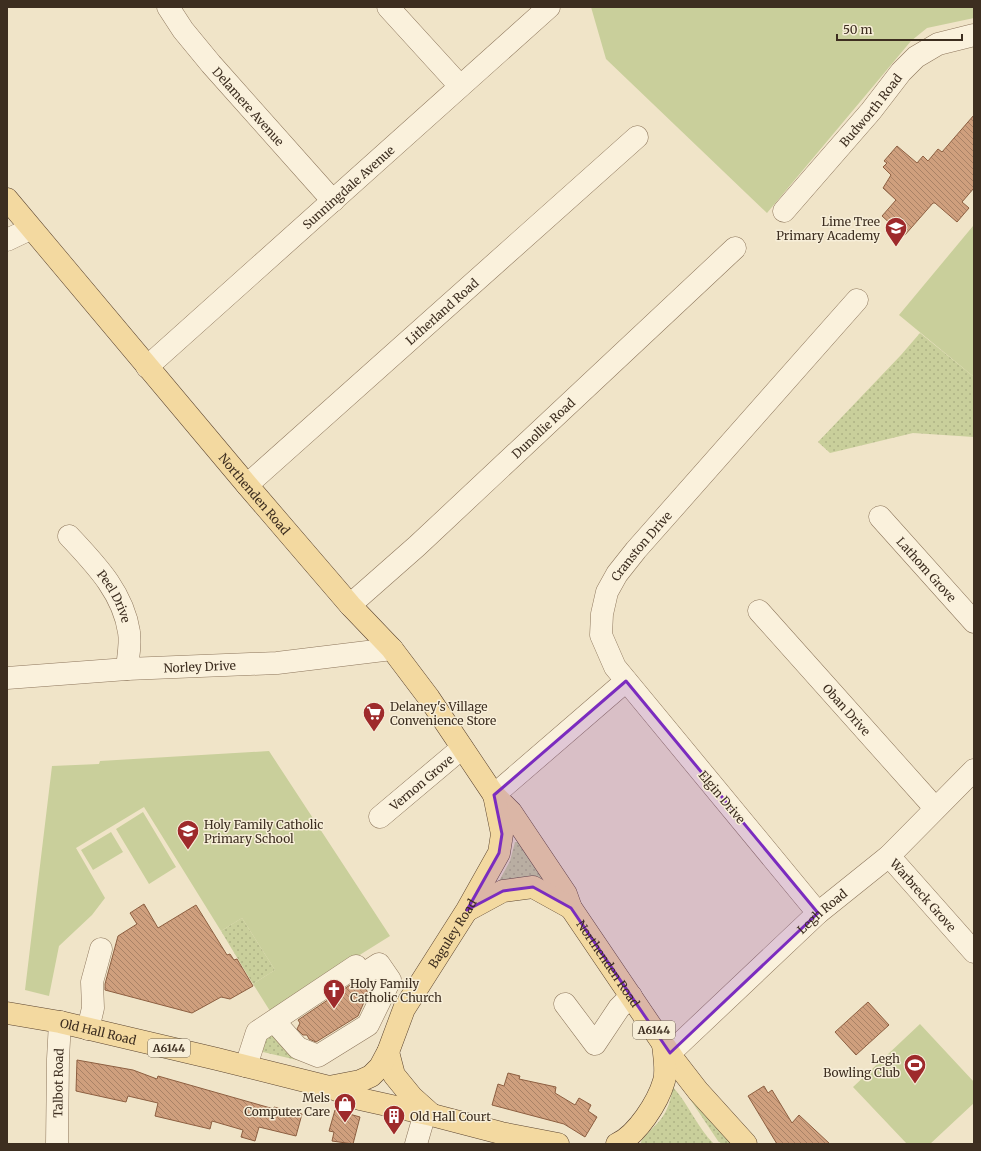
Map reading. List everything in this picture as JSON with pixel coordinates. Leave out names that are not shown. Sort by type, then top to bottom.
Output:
[{"type":"main road","name":"Northenden Road","points":[[7,199],[30,229],[247,485],[350,605],[392,649],[429,698],[494,795],[511,812],[566,894],[571,908],[667,1048],[698,1091],[746,1144]]},
{"type":"main road","name":"Northenden Road","points":[[467,910],[499,853],[502,834],[494,795]]},
{"type":"main road","name":"Baguley Road","points":[[388,1052],[404,1009],[467,910],[502,891],[533,888],[571,908]]},
{"type":"main road","name":"Old Hall Road","points":[[7,1013],[60,1022],[246,1066],[329,1087],[360,1099],[428,1114],[501,1133],[558,1144]]},
{"type":"main road","name":"A6144","points":[[617,1144],[633,1133],[645,1119],[665,1080],[667,1048]]},
{"type":"main road","name":"Old Hall Road","points":[[329,1087],[360,1081],[371,1076],[380,1068],[388,1052]]},
{"type":"main road","name":"A6144","points":[[388,1052],[394,1075],[428,1114]]},
{"type":"street","name":"Delamere Avenue","points":[[168,7],[183,30],[210,64],[333,201]]},
{"type":"street","points":[[388,7],[460,86]]},
{"type":"street","name":"Sunningdale Avenue","points":[[147,368],[549,7]]},
{"type":"street","name":"Budworth Road","points":[[784,211],[871,111],[901,72],[916,57],[938,44],[972,39]]},
{"type":"street","name":"Litherland Road","points":[[247,485],[637,137]]},
{"type":"street","points":[[7,240],[30,229]]},
{"type":"street","name":"Dunollie Road","points":[[350,605],[417,546],[735,248]]},
{"type":"street","name":"Cranston Drive","points":[[626,681],[615,667],[601,635],[602,614],[607,592],[617,574],[636,550],[857,300]]},
{"type":"street","name":"Lathom Grove","points":[[880,517],[974,622]]},
{"type":"street","name":"Peel Drive","points":[[68,536],[107,579],[122,604],[130,633],[127,669]]},
{"type":"street","name":"Oban Drive","points":[[759,611],[935,808]]},
{"type":"street","name":"Norley Drive","points":[[7,678],[127,669],[277,663],[392,649]]},
{"type":"street","points":[[494,795],[626,681]]},
{"type":"street","name":"Elgin Drive","points":[[626,681],[818,913]]},
{"type":"street","name":"Vernon Grove","points":[[380,817],[462,748]]},
{"type":"street","name":"Legh Road","points":[[667,1048],[818,913],[889,856],[974,770]]},
{"type":"street","name":"Warbreck Grove","points":[[889,856],[974,952]]},
{"type":"street","points":[[88,1029],[92,1008],[92,982],[101,949]]},
{"type":"street","points":[[246,1066],[257,1032],[356,966],[362,975],[379,964],[390,980],[368,1025],[318,1056],[298,1048],[274,1021]]},
{"type":"street","points":[[565,1004],[595,1044],[619,1008],[631,996]]},
{"type":"street","name":"Talbot Road","points":[[57,1144],[60,1022]]},
{"type":"street","points":[[416,1144],[428,1114]]},
{"type":"highlighted area","points":[[626,681],[818,913],[670,1053],[571,908],[533,887],[503,891],[467,910],[499,853],[502,834],[494,795]]},
{"type":"green space","points":[[591,7],[974,7],[974,18],[927,28],[911,41],[767,213],[606,59]]},
{"type":"green space","points":[[973,226],[974,228],[974,377],[899,315]]},
{"type":"green space","points":[[920,333],[974,377],[974,437],[913,433],[830,453],[818,442]]},
{"type":"green space","name":"Holy Family Catholic Primary School","points":[[269,751],[390,936],[270,1011],[253,984],[275,970],[242,918],[221,931],[144,807],[76,848],[105,898],[92,915],[59,946],[49,996],[25,990],[52,766],[99,764],[100,761]]},
{"type":"green space","points":[[143,812],[176,867],[149,884],[116,829]]},
{"type":"green space","points":[[111,832],[123,852],[93,870],[81,850]]},
{"type":"green space","points":[[515,842],[521,842],[546,879],[520,878],[499,881],[510,861]]},
{"type":"green space","points":[[242,918],[275,970],[253,984],[221,931]]},
{"type":"green space","name":"Legh Bowling Club","points":[[920,1024],[974,1082],[974,1103],[930,1144],[907,1144],[853,1087]]},
{"type":"green space","points":[[271,1032],[301,1056],[301,1061],[263,1052],[258,1048]]},
{"type":"green space","points":[[678,1081],[734,1144],[722,1144],[718,1141]]},
{"type":"green space","points":[[673,1087],[714,1144],[641,1143],[666,1112]]},
{"type":"building","points":[[974,115],[974,188],[962,202],[969,208],[957,222],[935,203],[933,203],[904,236],[882,216],[896,200],[883,188],[891,175],[883,167],[887,163],[884,161],[897,146],[917,163],[923,156],[928,161],[938,149],[942,152]]},
{"type":"building","points":[[144,904],[158,928],[196,905],[227,955],[230,954],[234,960],[237,959],[253,986],[230,999],[221,997],[192,1013],[105,990],[105,984],[118,936],[137,924],[130,913]]},
{"type":"building","name":"Holy Family Catholic Church","points":[[353,983],[357,986],[365,987],[368,993],[358,1016],[316,1042],[309,1039],[307,1035],[303,1035],[297,1029],[300,1023],[298,1020]]},
{"type":"building","points":[[868,1002],[889,1025],[856,1055],[835,1032]]},
{"type":"building","points":[[77,1060],[133,1070],[157,1079],[158,1076],[274,1109],[274,1107],[302,1114],[296,1136],[259,1127],[255,1141],[241,1137],[243,1130],[212,1121],[210,1129],[155,1116],[158,1103],[128,1096],[126,1102],[76,1091]]},
{"type":"building","points":[[508,1073],[520,1076],[519,1079],[556,1087],[555,1093],[575,1105],[579,1098],[591,1105],[588,1111],[597,1117],[585,1137],[564,1124],[492,1105],[498,1084],[504,1086]]},
{"type":"building","points":[[764,1086],[768,1093],[772,1090],[792,1123],[799,1115],[830,1144],[777,1144],[748,1096]]},
{"type":"building","name":"Mels Computer Care","points":[[335,1110],[360,1117],[353,1144],[332,1141],[334,1132],[329,1131]]},
{"type":"place","name":"Lime Tree Primary Academy","points":[[896,248]]},
{"type":"place","name":"Delaney's Village Convenience Store","points":[[374,732]]},
{"type":"place","name":"Holy Family Catholic Primary School","points":[[188,850]]},
{"type":"place","name":"Holy Family Catholic Church","points":[[334,1010]]},
{"type":"place","name":"Legh Bowling Club","points":[[915,1084]]},
{"type":"place","name":"Mels Computer Care","points":[[345,1124]]},
{"type":"place","name":"Old Hall Court","points":[[394,1136]]}]
